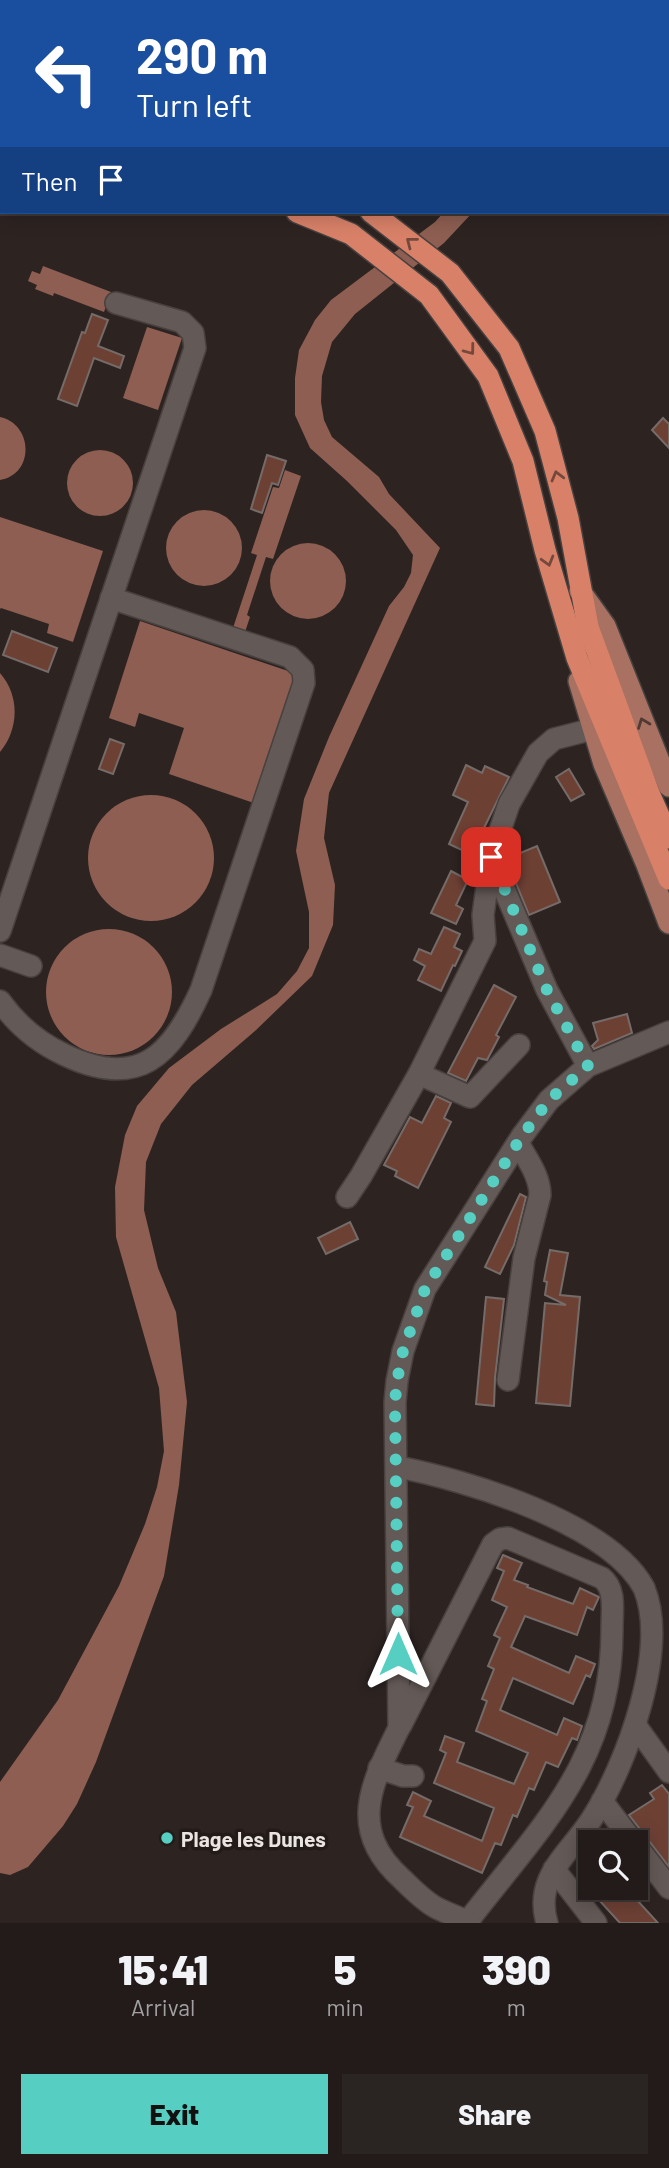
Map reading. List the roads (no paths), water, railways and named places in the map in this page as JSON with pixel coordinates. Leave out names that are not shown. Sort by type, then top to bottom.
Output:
[{"type":"highway","points":[[302,214],[351,234],[429,295],[488,376],[523,461],[545,550],[577,658],[669,879]]},
{"type":"highway","points":[[374,214],[450,273],[509,348],[545,431],[568,518],[588,627],[649,793],[669,838]]},
{"type":"main road","points":[[580,591],[605,626],[669,786]]},
{"type":"main road","points":[[577,658],[579,684],[604,764],[669,923]]},
{"type":"street","points":[[0,931],[195,348],[193,333],[182,322],[116,303]]},
{"type":"street","points":[[0,1001],[18,1023],[40,1041],[95,1068],[132,1068],[155,1057],[164,1049],[182,1027],[201,990],[304,683],[303,670],[290,657],[111,598]]},
{"type":"street","points":[[347,1196],[419,1074],[485,941],[483,915],[491,857],[509,804],[538,753],[554,739],[593,729]]},
{"type":"street","points":[[491,857],[547,990],[588,1066]]},
{"type":"street","points":[[0,955],[31,966]]},
{"type":"street","points":[[402,1716],[397,1381],[414,1316],[425,1289],[518,1143],[549,1100],[588,1066],[669,1031]]},
{"type":"street","points":[[419,1074],[470,1097],[519,1045]]},
{"type":"street","points":[[508,1380],[524,1258],[540,1195],[540,1187],[531,1165],[518,1143]]},
{"type":"street","points":[[398,1467],[433,1474],[487,1491],[582,1532],[608,1548],[659,1597],[652,1610],[661,1639],[652,1678],[636,1726],[602,1801],[546,1884],[543,1902],[548,1923]]},
{"type":"street","points":[[508,1538],[602,1578],[609,1584],[612,1595],[612,1656],[607,1696],[582,1765],[559,1805],[469,1922],[435,1907],[422,1898],[391,1870],[378,1854],[371,1838],[369,1815],[379,1768],[402,1716],[493,1544],[508,1538]]},
{"type":"street","points":[[636,1726],[669,1772]]},
{"type":"street","points":[[379,1768],[413,1776]]},
{"type":"street","points":[[602,1801],[625,1830]]},
{"type":"street","points":[[648,1860],[669,1888]]},
{"type":"street","points":[[554,1869],[596,1923]]},
{"type":"place","name":"Plage les Dunes","points":[[167,1838]]}]
